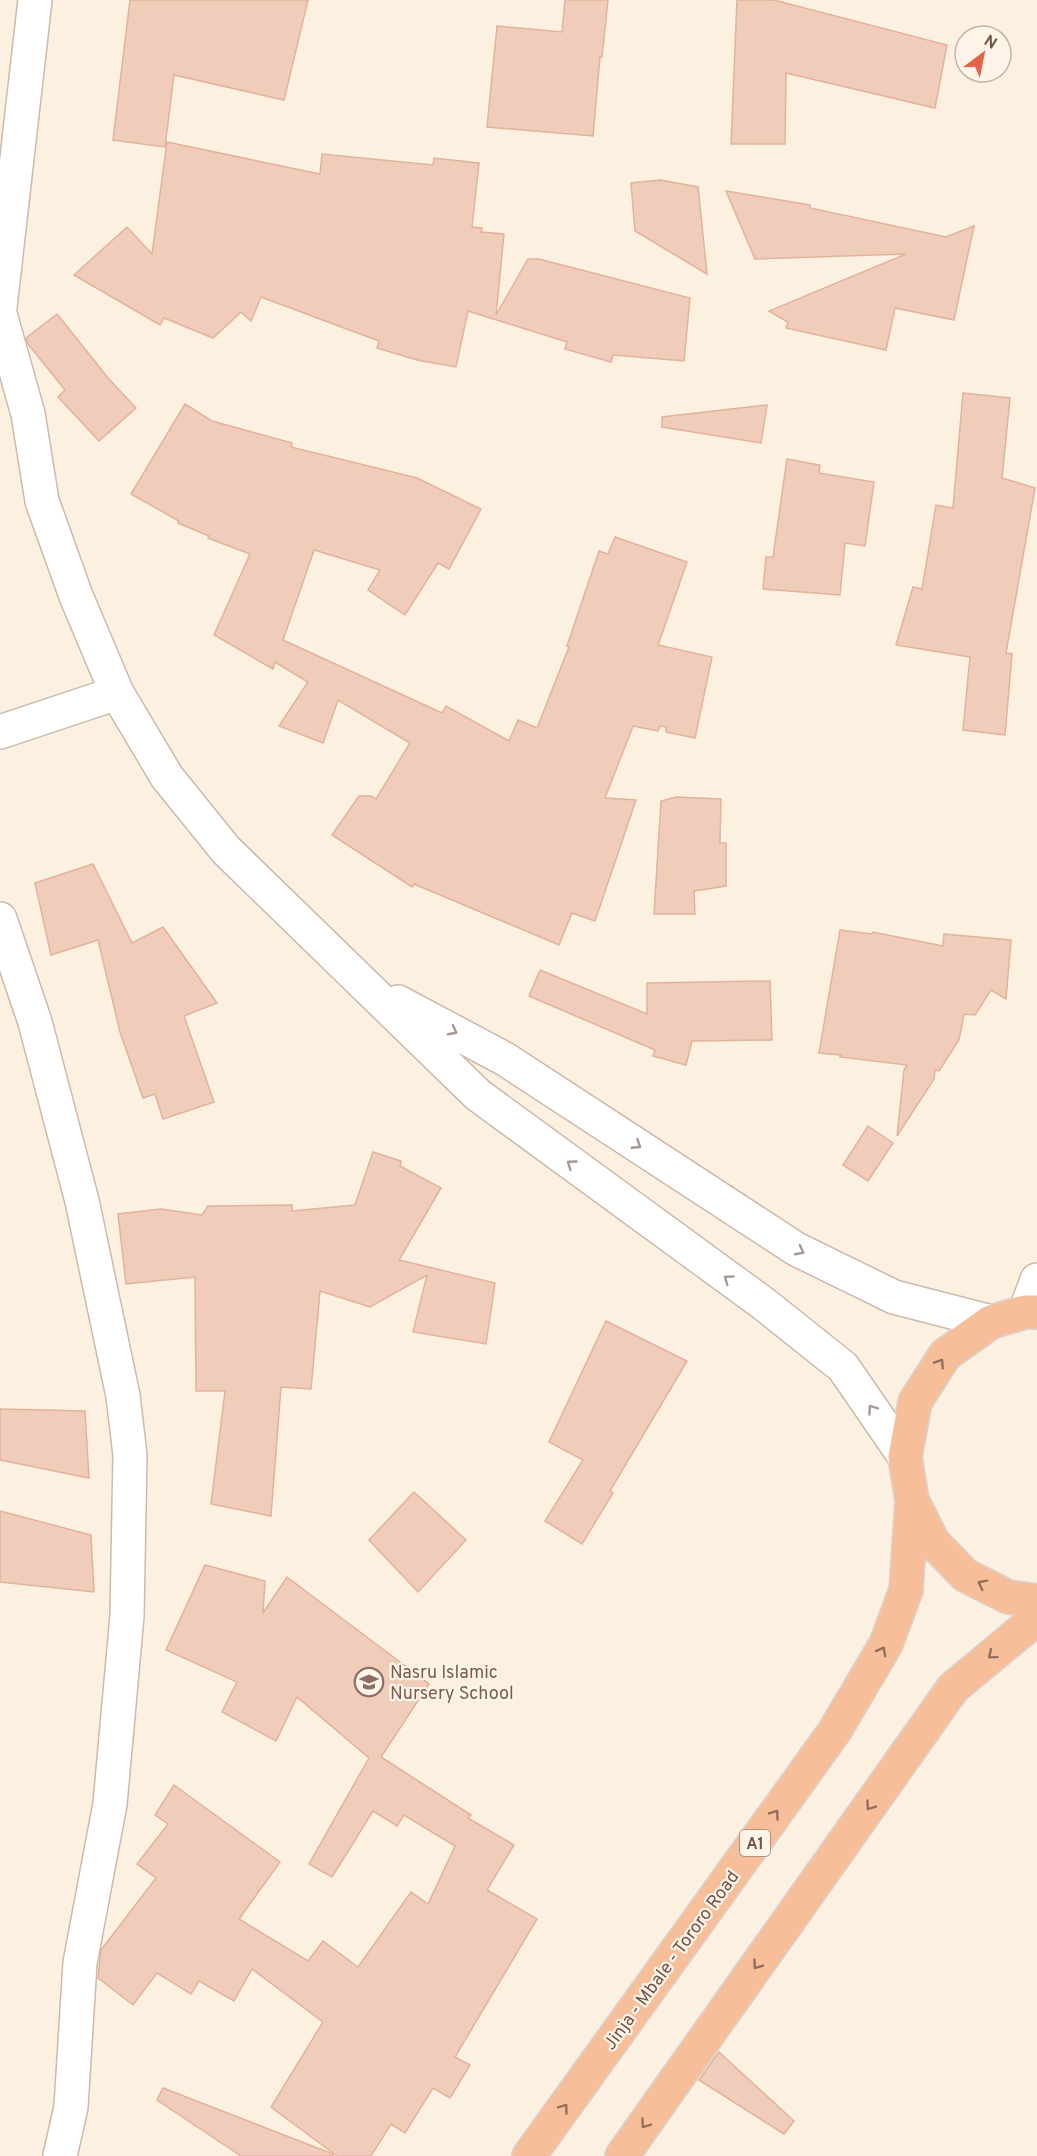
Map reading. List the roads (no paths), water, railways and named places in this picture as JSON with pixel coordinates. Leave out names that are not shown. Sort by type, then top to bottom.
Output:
[{"type":"highway","name":"A1","points":[[1031,1312],[990,1322],[945,1355],[915,1402],[905,1457],[912,1500],[933,1542],[965,1575],[1008,1597],[1037,1601]]},
{"type":"highway","name":"Jinja - Mbale - Tororo Road","points":[[530,2156],[834,1732],[886,1644],[906,1590],[912,1500]]},
{"type":"highway","points":[[622,2156],[953,1688],[1037,1618]]},
{"type":"street","points":[[0,307],[35,0]]},
{"type":"street","points":[[0,314],[28,414],[42,501],[76,596],[117,693],[167,777],[226,850],[478,1095],[764,1304],[843,1367],[905,1457]]},
{"type":"street","points":[[0,732],[117,693]]},
{"type":"street","points":[[0,919],[35,1022],[82,1201],[123,1396],[130,1455],[127,1616],[110,1804],[80,1963],[71,2107],[60,2156]]},
{"type":"street","points":[[364,984],[505,1059],[796,1249],[894,1297],[990,1322]]},
{"type":"street","points":[[1031,1312],[1037,1280]]},
{"type":"place","name":"Nasru Islamic Nursery School","points":[[369,1682]]}]
